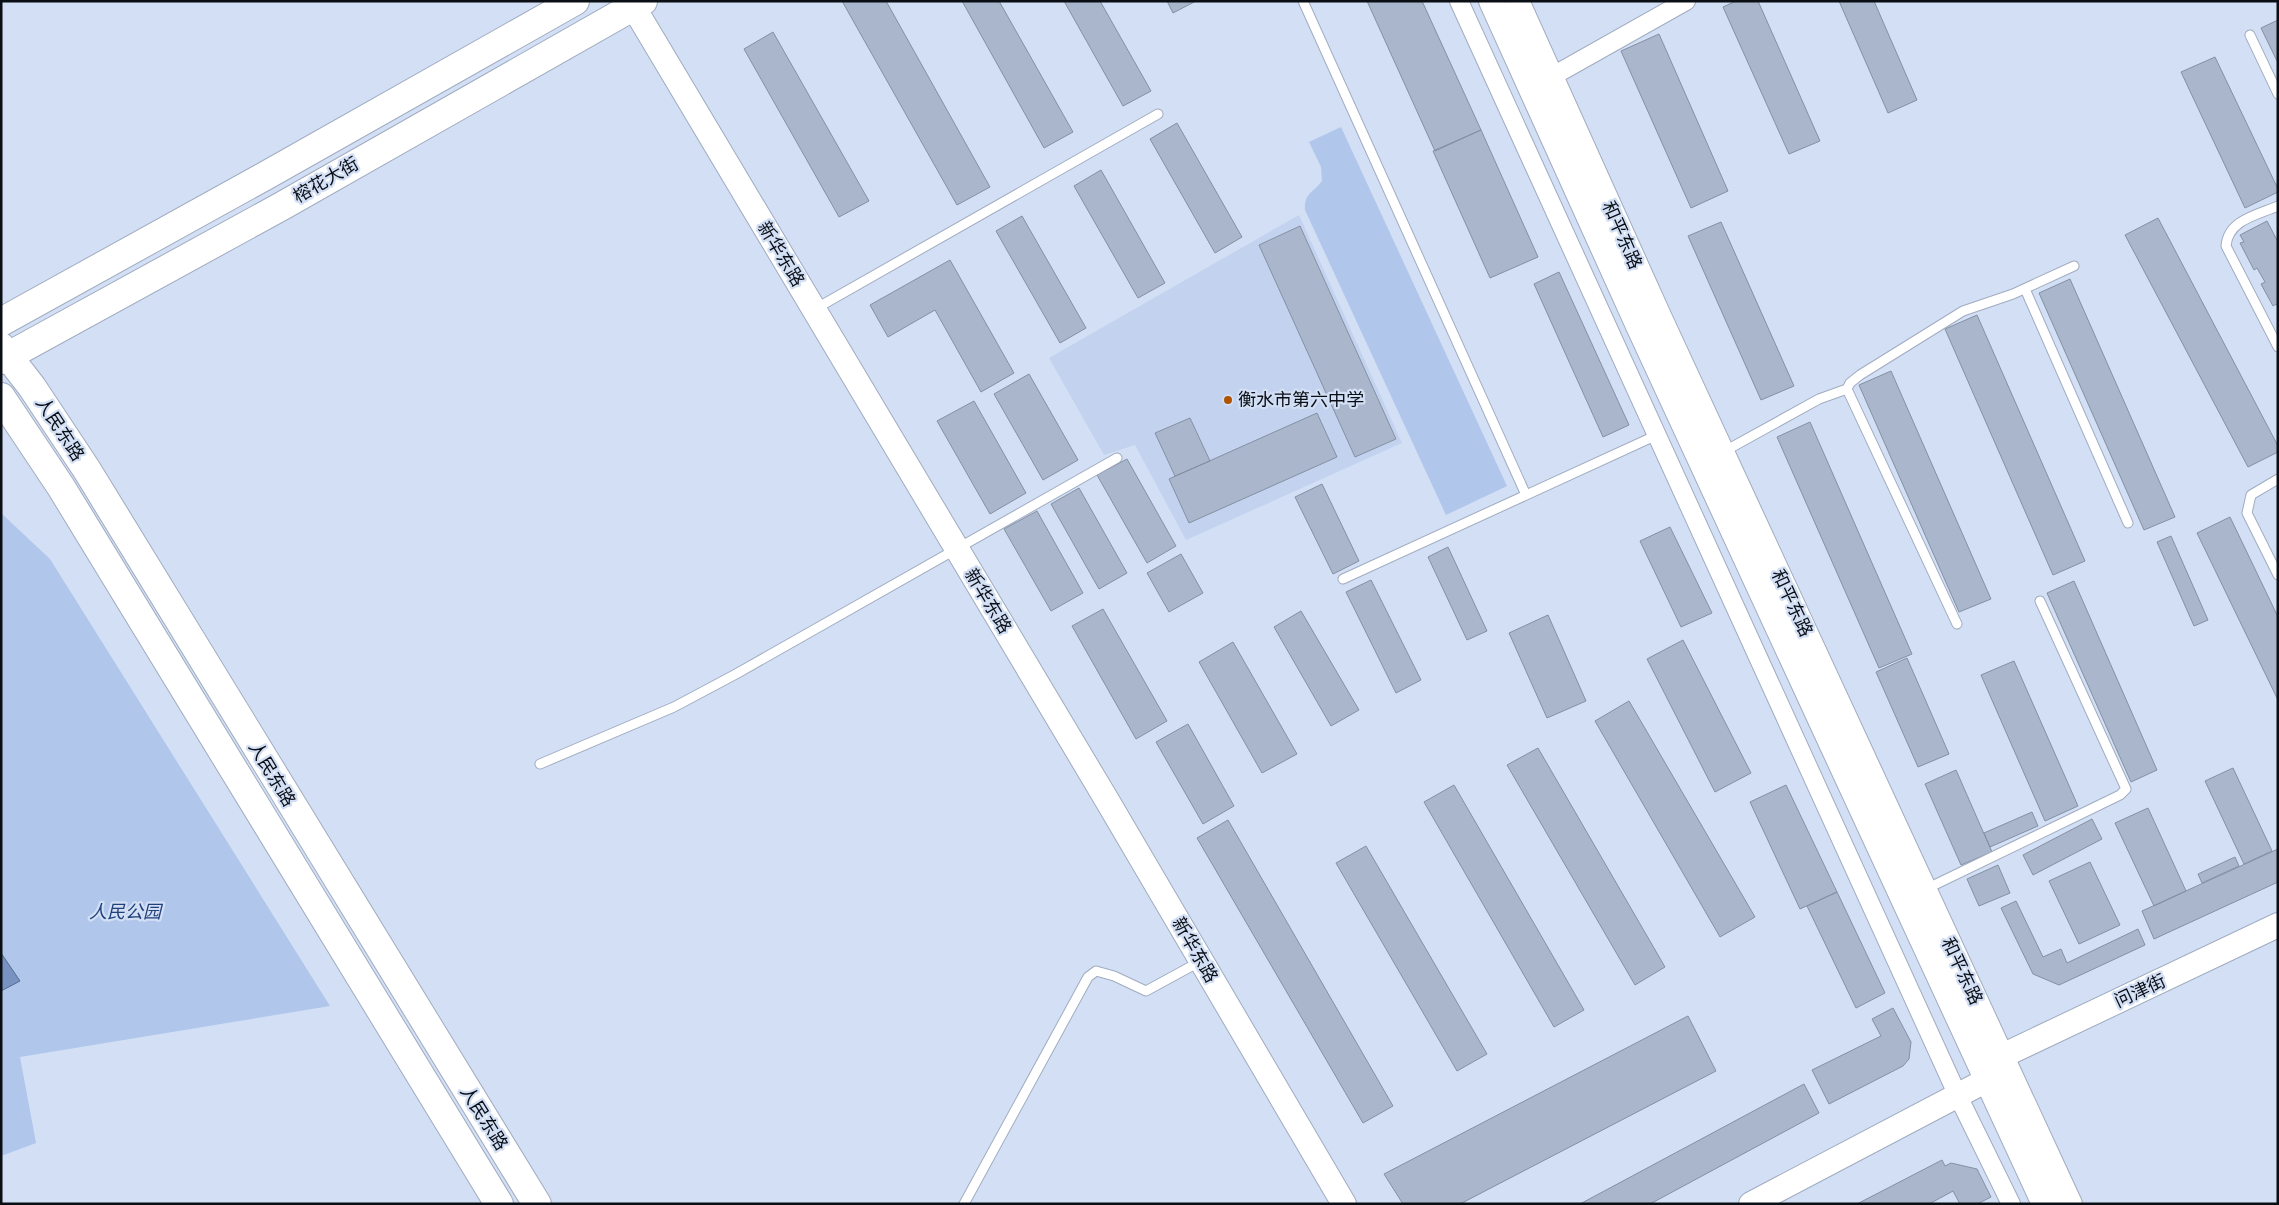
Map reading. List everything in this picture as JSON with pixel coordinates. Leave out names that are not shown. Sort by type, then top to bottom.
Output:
[{"type":"main road","name":"榕花大街","points":[[1,322],[266,176],[575,1]]},
{"type":"main road","name":"和平东路","points":[[1491,1],[1646,344],[2044,1204]]},
{"type":"main road","name":"和平东路","points":[[1517,1],[1722,452],[2070,1204]]},
{"type":"main road","name":"榕花大街","points":[[4,355],[282,206],[635,3]]},
{"type":"main road","name":"新华东路","points":[[635,3],[814,310],[957,548],[1344,1204]]},
{"type":"main road","name":"人民东路","points":[[4,355],[32,387],[87,470],[537,1204]]},
{"type":"main road","name":"人民东路","points":[[1,398],[61,487],[499,1204]]},
{"type":"main road","name":"问津街","points":[[2002,1056],[2278,925]]},
{"type":"main road","points":[[1751,1204],[1987,1080]]},
{"type":"street","points":[[1458,1],[1958,1096],[2011,1204]]},
{"type":"street","points":[[1551,77],[1686,1]]},
{"type":"lane","points":[[1303,1],[1526,495]]},
{"type":"lane","points":[[2250,35],[2278,94]]},
{"type":"lane","points":[[814,310],[1158,114]]},
{"type":"lane","points":[[2278,206],[2235,224],[2228,235],[2226,246],[2278,347]]},
{"type":"lane","points":[[1722,452],[1820,399],[1847,388],[1850,382],[1860,375],[1963,311],[2025,289],[2074,266]]},
{"type":"lane","points":[[2025,289],[2128,523]]},
{"type":"lane","points":[[1847,388],[1957,624]]},
{"type":"lane","points":[[1342,579],[1657,436]]},
{"type":"lane","points":[[540,764],[674,707],[736,674],[1117,458]]},
{"type":"lane","points":[[2278,479],[2252,495],[2248,513],[2278,575]]},
{"type":"lane","points":[[1925,890],[2120,795],[2126,789],[2040,601]]},
{"type":"lane","points":[[964,1204],[1088,977],[1096,970],[1146,991],[1201,961]]},
{"type":"shaded area","name":"衡水市第六中学","points":[[1299,215],[1402,443],[1186,540],[1135,445],[1104,455],[1049,358]]},
{"type":"shaded area","points":[[1,953],[20,981],[1,991]]},
{"type":"green space","points":[[1341,127],[1507,486],[1446,515],[1305,210],[1306,200],[1322,181],[1321,167],[1309,142]]},
{"type":"green space","name":"人民公园","points":[[1,513],[50,559],[330,1006],[20,1057],[36,1143],[1,1156]]},
{"type":"building","points":[[842,1],[886,1],[990,187],[957,205]]},
{"type":"building","points":[[962,1],[999,1],[1073,132],[1044,148]]},
{"type":"building","points":[[1064,1],[1100,1],[1151,91],[1123,106]]},
{"type":"building","points":[[1167,1],[1196,1],[1173,13]]},
{"type":"building","points":[[1367,1],[1422,1],[1481,130],[1435,151]]},
{"type":"building","points":[[1736,1],[1758,1],[1820,141],[1789,154],[1723,7]]},
{"type":"building","points":[[1839,1],[1874,1],[1917,100],[1888,113]]},
{"type":"building","points":[[2278,20],[2278,63],[2261,28]]},
{"type":"building","points":[[773,32],[869,201],[839,217],[744,49]]},
{"type":"building","points":[[1659,34],[1728,191],[1691,208],[1621,51]]},
{"type":"building","points":[[2215,57],[2278,189],[2278,192],[2245,208],[2181,72]]},
{"type":"building","points":[[1177,123],[1242,237],[1215,253],[1150,139]]},
{"type":"building","points":[[1481,130],[1538,257],[1490,278],[1433,151]]},
{"type":"building","points":[[1101,170],[1165,283],[1138,298],[1074,186]]},
{"type":"building","points":[[1022,216],[1086,328],[1060,343],[996,231]]},
{"type":"building","points":[[2158,218],[2278,446],[2278,452],[2248,467],[2125,235]]},
{"type":"building","points":[[2267,221],[2278,242],[2278,307],[2276,304],[2273,306],[2261,284],[2265,282],[2257,268],[2254,270],[2240,243],[2244,242],[2240,235]]},
{"type":"building","points":[[1721,222],[1794,386],[1761,400],[1688,236]]},
{"type":"building","points":[[1300,226],[1396,439],[1355,457],[1259,245]]},
{"type":"building","points":[[950,260],[1014,373],[981,392],[935,310],[888,337],[870,305]]},
{"type":"building","points":[[1559,272],[1629,425],[1603,437],[1534,284]]},
{"type":"building","points":[[2070,279],[2175,517],[2144,530],[2039,293]]},
{"type":"building","points":[[1977,315],[2085,561],[2053,575],[1945,329]]},
{"type":"building","points":[[1891,371],[1991,599],[1959,612],[1859,385]]},
{"type":"building","points":[[1029,374],[1078,460],[1043,480],[994,394]]},
{"type":"building","points":[[974,401],[1026,493],[990,514],[937,421]]},
{"type":"building","points":[[1317,413],[1337,457],[1189,523],[1169,479]]},
{"type":"building","points":[[1190,418],[1210,461],[1175,476],[1155,433]]},
{"type":"building","points":[[1810,422],[1912,654],[1879,668],[1777,437]]},
{"type":"building","points":[[1127,459],[1176,546],[1147,563],[1097,475]]},
{"type":"building","points":[[1322,484],[1359,561],[1333,574],[1295,497]]},
{"type":"building","points":[[1079,488],[1127,573],[1099,589],[1051,504]]},
{"type":"building","points":[[1037,511],[1083,593],[1051,611],[1004,529]]},
{"type":"building","points":[[2230,517],[2278,617],[2278,700],[2197,533]]},
{"type":"building","points":[[1670,527],[1712,613],[1681,627],[1640,541]]},
{"type":"building","points":[[2171,536],[2208,620],[2194,626],[2157,542]]},
{"type":"building","points":[[1448,547],[1487,631],[1467,640],[1428,557]]},
{"type":"building","points":[[1181,554],[1203,593],[1169,612],[1147,573]]},
{"type":"building","points":[[1371,580],[1421,680],[1396,693],[1346,592]]},
{"type":"building","points":[[2074,581],[2157,770],[2131,782],[2047,593]]},
{"type":"building","points":[[1103,609],[1167,721],[1136,739],[1072,626]]},
{"type":"building","points":[[1301,611],[1359,710],[1331,726],[1274,627]]},
{"type":"building","points":[[1548,615],[1586,701],[1547,718],[1509,633]]},
{"type":"building","points":[[1683,640],[1751,773],[1715,792],[1647,659]]},
{"type":"building","points":[[1233,642],[1297,754],[1262,773],[1199,662]]},
{"type":"building","points":[[1907,658],[1949,754],[1918,767],[1876,672]]},
{"type":"building","points":[[2014,661],[2078,806],[2045,821],[1981,675]]},
{"type":"building","points":[[1629,701],[1755,917],[1720,937],[1595,721]]},
{"type":"building","points":[[1188,724],[1234,806],[1203,824],[1156,742]]},
{"type":"building","points":[[1538,748],[1665,967],[1635,985],[1507,765]]},
{"type":"building","points":[[2233,768],[2272,851],[2244,864],[2205,781]]},
{"type":"building","points":[[1956,770],[1992,852],[1961,865],[1925,784]]},
{"type":"building","points":[[1454,785],[1584,1010],[1554,1027],[1424,802]]},
{"type":"building","points":[[1786,785],[1837,892],[1800,909],[1750,802]]},
{"type":"building","points":[[2148,808],[2186,891],[2154,906],[2115,823]]},
{"type":"building","points":[[2032,812],[2038,826],[1990,847],[1984,833]]},
{"type":"building","points":[[2092,819],[2102,839],[2033,875],[2023,855]]},
{"type":"building","points":[[1228,820],[1393,1106],[1363,1123],[1197,838]]},
{"type":"building","points":[[1366,846],[1487,1054],[1457,1071],[1336,863]]},
{"type":"building","points":[[2278,849],[2278,882],[2154,939],[2142,911]]},
{"type":"building","points":[[2235,857],[2239,866],[2202,883],[2198,874]]},
{"type":"building","points":[[2090,862],[2120,925],[2079,944],[2049,881]]},
{"type":"building","points":[[1998,865],[2010,893],[1979,906],[1967,879]]},
{"type":"building","points":[[1837,892],[1885,993],[1856,1008],[1807,906]]},
{"type":"building","points":[[2016,901],[2043,957],[2061,949],[2067,963],[2138,929],[2145,945],[2059,985],[2033,974],[2001,908]]},
{"type":"building","points":[[1893,1008],[1911,1042],[1909,1059],[1903,1066],[1829,1104],[1812,1070],[1881,1036],[1872,1019]]},
{"type":"building","points":[[1688,1016],[1716,1071],[1460,1204],[1403,1204],[1384,1174]]},
{"type":"building","points":[[1804,1084],[1819,1113],[1650,1204],[1580,1204]]},
{"type":"building","points":[[1942,1160],[1945,1166],[1951,1163],[1977,1169],[1991,1197],[1977,1204],[1960,1204],[1953,1191],[1929,1204],[1857,1204]]},
{"type":"place","name":"衡水市第六中学","points":[[1228,400]]}]
